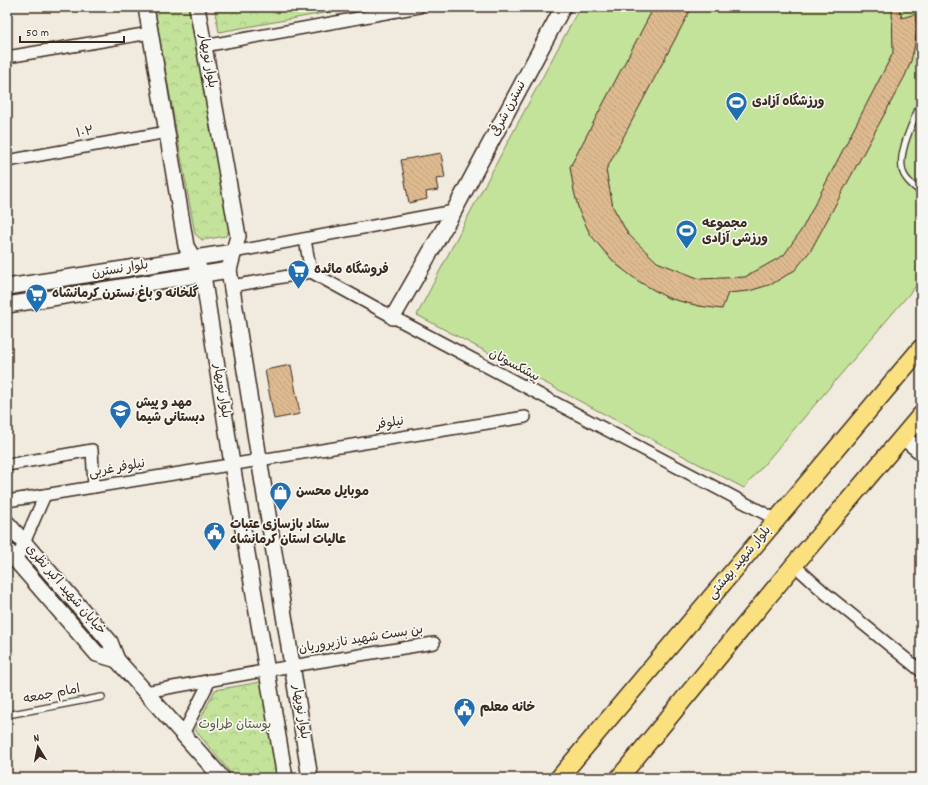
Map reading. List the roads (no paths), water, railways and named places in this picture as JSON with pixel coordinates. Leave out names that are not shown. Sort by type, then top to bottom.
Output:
[{"type":"main road","name":"بلوار نوبهار","points":[[146,7],[186,246],[203,275],[232,464],[285,778]]},
{"type":"main road","name":"بلوار نوبهار","points":[[197,7],[238,236],[229,270],[310,778]]},
{"type":"main road","name":"نسترن شرقی","points":[[393,317],[454,211],[563,7]]},
{"type":"main road","name":"بلوار نسترن","points":[[7,287],[234,252]]},
{"type":"main road","name":"بلوار نسترن","points":[[7,305],[229,270]]},
{"type":"main road","name":"بلوار شهید بهشتی","points":[[559,778],[921,348]]},
{"type":"main road","points":[[619,778],[794,565],[921,415]]},
{"type":"main road","points":[[903,437],[921,452]]},
{"type":"main road","name":"خیابان شهید اکبر نظری","points":[[7,523],[110,642],[117,660],[222,778]]},
{"type":"main road","name":"خیابان شهید اکبر نظری","points":[[12,556],[98,654],[117,660]]},
{"type":"street","points":[[204,46],[357,13],[419,7]]},
{"type":"street","points":[[7,57],[150,33]]},
{"type":"street","name":"۱۰۲","points":[[7,161],[167,132]]},
{"type":"street","points":[[234,252],[305,240],[454,211]]},
{"type":"street","points":[[232,286],[311,272],[305,240]]},
{"type":"street","name":"پیشکسوتان","points":[[311,272],[393,317],[777,520]]},
{"type":"street","name":"نیلوفر","points":[[232,464],[525,417]]},
{"type":"street","points":[[7,465],[92,450],[94,487]]},
{"type":"street","name":"نیلوفر غربی","points":[[7,501],[232,464]]},
{"type":"street","points":[[12,556],[24,542],[45,495]]},
{"type":"street","points":[[794,565],[825,593],[921,670]]},
{"type":"street","name":"بن بست شهید نازپروریان","points":[[145,692],[267,670],[434,643]]},
{"type":"street","points":[[183,734],[210,680]]},
{"type":"lane","points":[[921,102],[904,146],[902,169],[911,186],[921,192]]},
{"type":"lane","name":"امام جمعه","points":[[7,715],[102,697]]},
{"type":"place","name":"ورزشگاه آزادی","points":[[737,122]]},
{"type":"place","name":"مجموعه ورزشی آزادی","points":[[686,250]]},
{"type":"place","name":"فروشگاه مائده","points":[[298,290]]},
{"type":"place","name":"گلخانه و باغ نسترن کرمانشاه","points":[[36,314]]},
{"type":"place","name":"مهد و پیش دبستانی شیما","points":[[120,430]]},
{"type":"place","name":"موبایل محسن","points":[[280,512]]},
{"type":"place","name":"ستاد بازسازی عتبات عالیات استان کرمانشاه","points":[[215,552]]},
{"type":"place","name":"خانه معلم","points":[[464,728]]},
{"type":"park label","name":"بوستان طراوت","points":[[235,725]]}]
